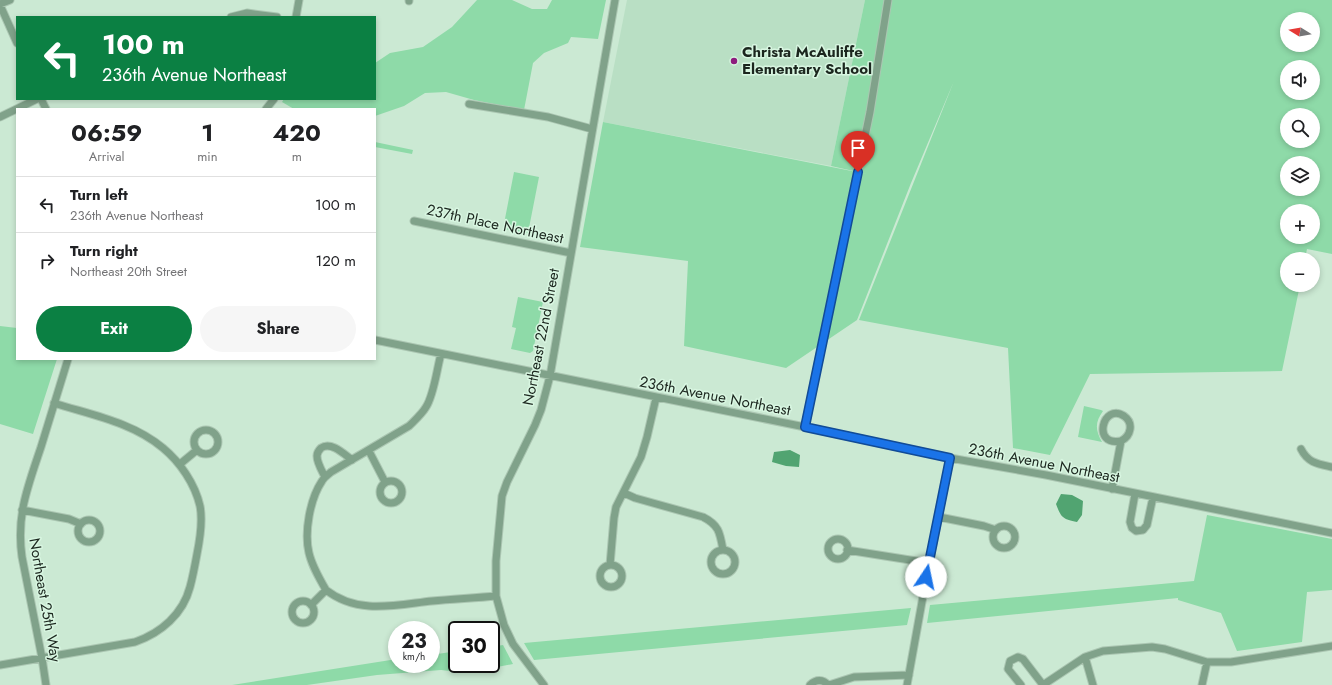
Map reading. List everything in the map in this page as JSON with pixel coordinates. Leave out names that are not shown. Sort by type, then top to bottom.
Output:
[{"type":"street","points":[[10,0],[0,5],[16,41]]},
{"type":"street","points":[[296,16],[299,0]]},
{"type":"street","name":"Northeast 22nd Street","points":[[544,685],[513,644],[504,625],[496,596],[496,561],[502,496],[507,482],[541,410],[550,376],[615,0]]},
{"type":"street","points":[[805,427],[870,112],[888,0]]},
{"type":"street","points":[[235,16],[247,13],[270,16]]},
{"type":"street","points":[[18,108],[35,100]]},
{"type":"street","points":[[267,108],[273,100]]},
{"type":"street","points":[[469,104],[548,117],[592,129]]},
{"type":"street","points":[[0,117],[16,109]]},
{"type":"street","name":"237th Place Northeast","points":[[414,221],[571,253]]},
{"type":"street","name":"236th Avenue Northeast","points":[[376,340],[805,427],[950,458],[1046,475],[1332,533]]},
{"type":"street","points":[[441,354],[427,406],[409,426],[323,478],[315,493],[311,508],[307,528],[307,543],[314,568],[326,590],[352,603],[374,607],[496,596]]},
{"type":"street","name":"Northeast 25th Way","points":[[46,685],[20,540],[20,527],[25,496],[68,360]]},
{"type":"street","points":[[610,565],[616,507],[641,457],[656,398]]},
{"type":"street","points":[[0,665],[135,642],[148,638],[171,620],[183,605],[190,588],[198,549],[201,524],[200,506],[194,489],[180,464],[163,448],[136,430],[54,403]]},
{"type":"street","points":[[1112,489],[1121,441]]},
{"type":"street","points":[[323,478],[317,456],[318,450],[322,447],[326,445],[331,446],[352,460]]},
{"type":"street","points":[[1301,449],[1305,457],[1312,462],[1332,466]]},
{"type":"street","points":[[180,464],[197,450]]},
{"type":"street","points":[[369,450],[386,482]]},
{"type":"street","points":[[907,685],[950,458]]},
{"type":"street","points":[[624,492],[635,498],[711,520],[718,528],[722,550]]},
{"type":"street","points":[[1135,494],[1130,522],[1132,528],[1136,531],[1143,530],[1147,525],[1153,497]]},
{"type":"street","points":[[22,510],[69,519],[81,524]]},
{"type":"street","points":[[938,517],[984,526],[996,530]]},
{"type":"street","points":[[847,550],[929,563]]},
{"type":"street","points":[[311,605],[326,590]]},
{"type":"street","points":[[1021,685],[1008,669],[1010,661],[1018,657],[1024,659],[1043,685],[1085,657],[1103,651],[1152,647],[1165,649],[1207,662],[1231,662],[1332,646]]},
{"type":"street","points":[[1085,657],[1093,685]]},
{"type":"street","points":[[1202,685],[1207,662]]},
{"type":"street","points":[[810,685],[819,680],[829,685],[854,678],[909,675]]},
{"type":"shaded area","points":[[477,0],[512,0],[532,9],[547,9],[552,0],[606,0],[598,39],[571,37],[568,43],[544,53],[533,63],[524,110],[474,100],[446,92],[425,93],[404,106],[376,116],[376,108],[292,108],[282,102],[283,100],[376,100],[376,62],[390,53],[423,47],[452,27]]},
{"type":"shaded area","name":"Christa McAuliffe Elementary School","points":[[627,0],[865,0],[831,166],[603,122]]},
{"type":"shaded area","points":[[865,0],[1332,0],[1332,254],[1307,249],[1306,252],[1280,252],[1280,292],[1299,292],[1282,371],[1090,374],[1050,455],[1013,448],[1008,348],[859,320],[954,81],[911,183],[857,320],[786,368],[684,346],[688,261],[580,247],[603,122],[867,174],[831,166]]},
{"type":"shaded area","points":[[376,142],[413,150],[412,154],[376,147]]},
{"type":"shaded area","points":[[514,172],[539,177],[528,233],[503,229]]},
{"type":"shaded area","points":[[518,297],[543,302],[533,351],[530,353],[511,349],[516,328],[512,327]]},
{"type":"shaded area","points":[[0,326],[16,328],[16,360],[57,360],[33,434],[0,424]]},
{"type":"shaded area","points":[[1084,406],[1103,411],[1097,422],[1098,434],[1102,442],[1078,437]]},
{"type":"shaded area","points":[[790,450],[800,455],[799,467],[786,466],[772,462],[774,452]]},
{"type":"shaded area","points":[[1061,494],[1072,495],[1083,501],[1082,515],[1077,522],[1068,520],[1059,512],[1056,504]]},
{"type":"shaded area","points":[[1207,515],[1332,539],[1332,590],[1307,592],[1302,642],[1237,651],[1221,613],[1178,600],[1178,598],[927,623],[930,605],[1194,581]]},
{"type":"shaded area","points":[[911,608],[907,625],[534,660],[524,643]]},
{"type":"shaded area","points":[[503,645],[513,664],[500,666],[500,646]]},
{"type":"shaded area","points":[[448,652],[448,671],[440,670],[440,654]]},
{"type":"shaded area","points":[[388,660],[388,673],[403,673],[377,675],[307,685],[232,685]]},
{"type":"place","name":"Christa McAuliffe Elementary School","points":[[734,61]]},
{"type":"route","points":[[858,172],[805,427],[950,458],[926,577]]}]
